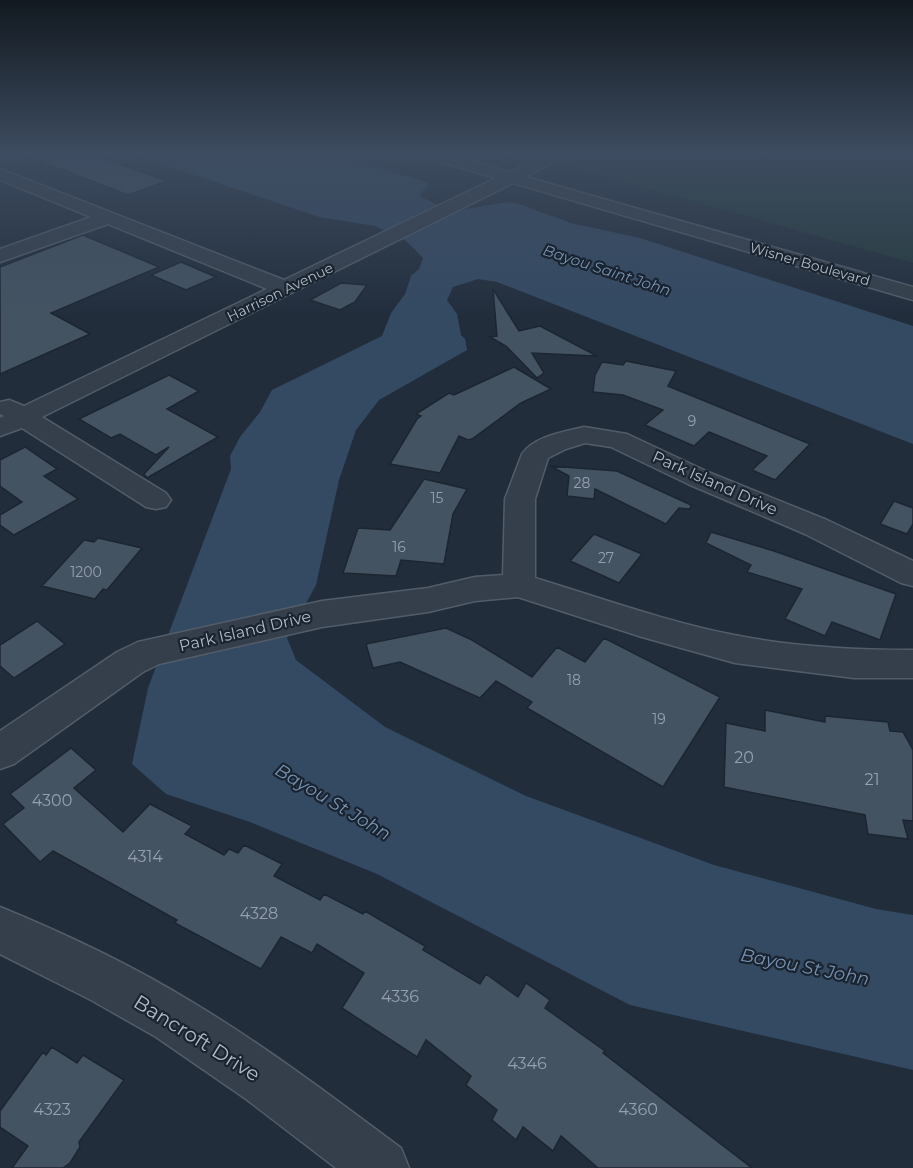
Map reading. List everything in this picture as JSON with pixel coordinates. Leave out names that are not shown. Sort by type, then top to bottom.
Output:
[{"type":"street","points":[[83,209],[287,289]]},
{"type":"street","name":"Harrison Avenue","points":[[55,376],[412,209]]},
{"type":"street","name":"Harrison Avenue","points":[[9,408],[287,289],[386,238],[436,209]]},
{"type":"street","name":"Wisner Boulevard","points":[[623,209],[913,294]]},
{"type":"street","name":"Wisner Boulevard","points":[[685,209],[796,246],[913,279]]},
{"type":"street","points":[[0,256],[106,218]]},
{"type":"street","points":[[9,408],[156,500]]},
{"type":"street","name":"Park Island Drive","points":[[519,585],[520,499],[536,454],[556,443],[584,435],[616,440],[652,455],[698,478],[816,527],[913,575]]},
{"type":"street","name":"Park Island Drive","points":[[0,752],[121,668],[151,652],[322,614],[428,600],[475,589],[519,585],[642,624],[735,649],[854,664],[913,664]]},
{"type":"street","name":"Bancroft Drive","points":[[0,930],[142,1001],[208,1042],[308,1112],[381,1168]]},
{"type":"green space","points":[[718,209],[913,209],[913,263]]},
{"type":"water","points":[[294,209],[531,209],[571,223],[640,238],[913,326],[913,444],[497,282],[478,279],[453,287],[447,300],[457,314],[467,350],[379,400],[356,430],[339,480],[316,585],[287,638],[296,660],[385,727],[526,796],[714,865],[876,909],[913,915],[913,1070],[630,1005],[377,874],[250,822],[166,794],[132,764],[148,688],[231,469],[230,456],[240,437],[260,412],[272,390],[382,336],[391,313],[405,294],[411,276],[419,269],[423,258],[405,240],[375,226],[319,217]]},
{"type":"building","points":[[83,235],[159,267],[51,313],[90,334],[0,374],[0,267]]},
{"type":"building","points":[[181,262],[216,277],[186,290],[151,275]]},
{"type":"building","points":[[341,283],[367,285],[355,302],[340,310],[310,300]]},
{"type":"building","points":[[493,289],[519,331],[540,326],[597,356],[532,353],[544,373],[537,378],[506,346],[490,337],[497,336]]},
{"type":"building","points":[[626,361],[676,371],[668,386],[810,444],[775,480],[752,470],[767,456],[709,432],[694,446],[645,425],[663,410],[623,395],[593,392],[595,375],[602,362],[623,365]]},
{"type":"building","points":[[514,367],[551,389],[521,403],[472,439],[468,440],[459,436],[440,473],[390,464],[421,416],[416,414],[449,393],[454,395]]},
{"type":"building","points":[[169,375],[199,391],[167,409],[218,437],[147,478],[144,474],[169,447],[156,455],[120,434],[111,438],[79,419]]},
{"type":"building","points":[[25,447],[57,469],[44,476],[78,499],[14,535],[0,525],[0,515],[22,502],[0,486],[0,460]]},
{"type":"building","points":[[550,466],[617,471],[691,505],[690,509],[679,508],[666,524],[595,489],[594,499],[567,496],[569,476]]},
{"type":"building","points":[[424,479],[467,489],[453,514],[444,564],[401,560],[396,576],[343,573],[358,528],[390,530]]},
{"type":"building","points":[[894,501],[913,508],[913,524],[907,534],[880,524]]},
{"type":"building","points":[[711,532],[774,551],[896,594],[880,640],[832,622],[825,636],[785,619],[802,589],[747,572],[751,565],[706,543]]},
{"type":"building","points":[[594,534],[642,554],[619,583],[570,561]]},
{"type":"building","points":[[98,538],[142,548],[107,590],[103,589],[95,599],[42,586],[84,540],[94,542]]},
{"type":"building","points":[[37,621],[65,644],[14,678],[0,666],[0,645]]},
{"type":"building","points":[[446,628],[472,640],[532,677],[557,647],[585,662],[604,638],[720,697],[663,787],[527,708],[532,702],[496,681],[480,698],[400,662],[373,668],[366,644]]},
{"type":"building","points":[[765,710],[825,722],[825,716],[888,722],[890,731],[903,732],[913,750],[913,821],[903,820],[908,839],[868,834],[865,815],[724,787],[726,723],[765,731]]},
{"type":"building","points":[[71,748],[96,770],[74,788],[123,832],[150,804],[192,826],[185,834],[224,855],[229,849],[238,853],[244,845],[282,864],[274,876],[320,900],[324,894],[363,914],[365,911],[425,946],[423,950],[480,984],[486,974],[518,997],[526,983],[550,1000],[545,1008],[605,1051],[603,1053],[752,1168],[598,1168],[561,1136],[553,1151],[523,1127],[516,1140],[492,1120],[497,1110],[466,1085],[471,1076],[426,1040],[417,1057],[342,1008],[364,973],[317,944],[312,953],[281,937],[261,969],[175,923],[177,920],[53,851],[40,862],[3,824],[24,808],[10,794]]},
{"type":"building","points":[[52,1047],[77,1063],[83,1055],[124,1080],[79,1142],[80,1147],[70,1163],[63,1168],[12,1168],[28,1146],[0,1127],[0,1111],[43,1052],[46,1055]]},
{"type":"water label","name":"Bayou Saint John","points":[[607,270]]},
{"type":"water label","name":"Bayou St John","points":[[333,802]]},
{"type":"water label","name":"Bayou St John","points":[[805,967]]}]
